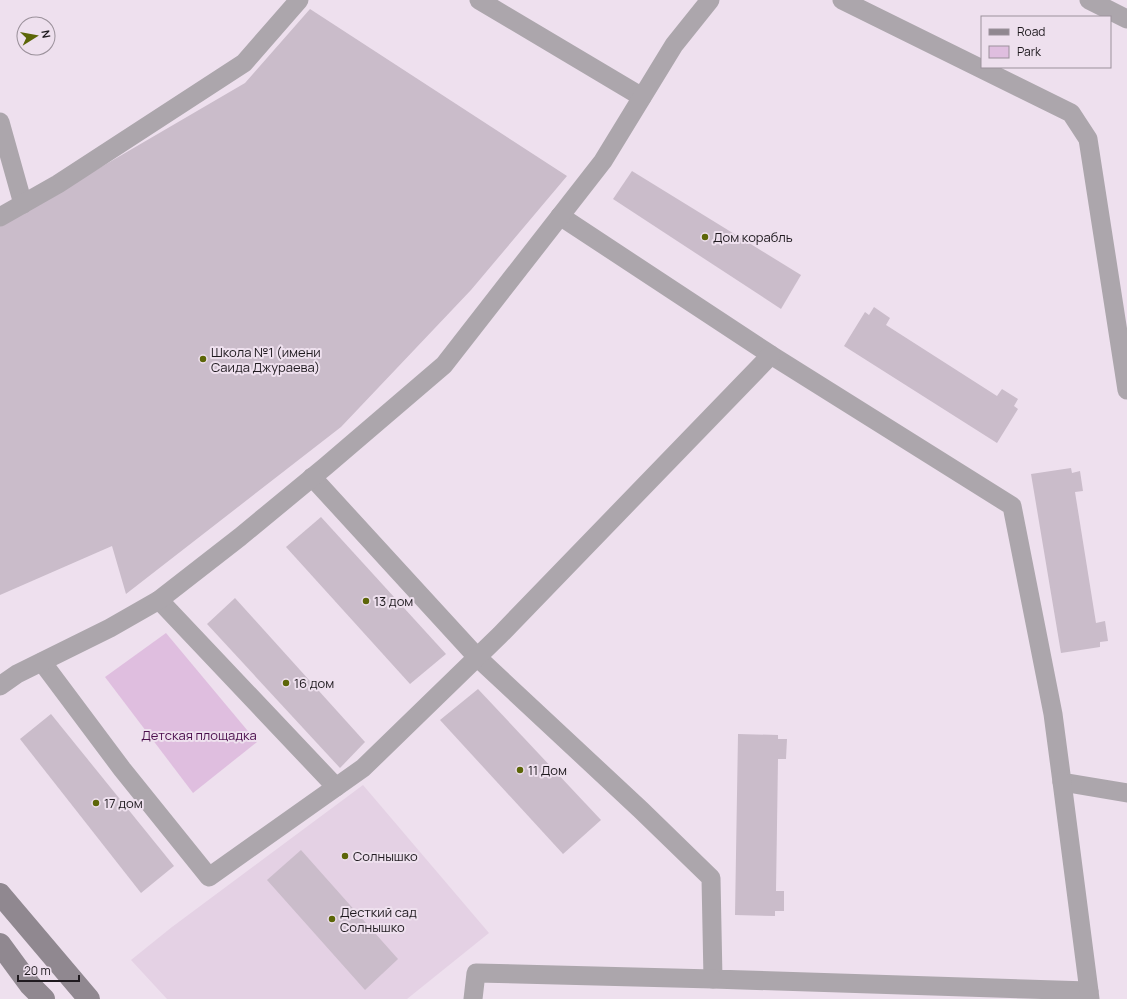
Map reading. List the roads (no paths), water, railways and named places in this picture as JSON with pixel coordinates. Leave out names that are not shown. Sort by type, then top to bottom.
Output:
[{"type":"main road","points":[[0,894],[89,999]]},
{"type":"main road","points":[[0,944],[30,985],[44,999]]},
{"type":"street","points":[[0,217],[58,184],[244,63],[299,0]]},
{"type":"street","points":[[479,0],[642,97]]},
{"type":"street","points":[[0,686],[17,674],[110,628],[159,600],[240,537],[444,365],[603,161],[674,45],[710,0]]},
{"type":"street","points":[[842,0],[1071,113],[1088,139],[1127,390]]},
{"type":"street","points":[[1089,0],[1127,19]]},
{"type":"street","points":[[0,122],[23,204]]},
{"type":"street","points":[[473,999],[476,973],[713,979],[1090,995],[1054,714],[1012,506],[771,355],[560,216]]},
{"type":"street","points":[[42,662],[122,769],[209,877],[363,768],[477,657],[771,355]]},
{"type":"street","points":[[312,477],[477,657],[641,810],[711,878],[713,979]]},
{"type":"street","points":[[159,600],[336,787]]},
{"type":"street","points":[[1062,782],[1127,793]]},
{"type":"place","name":"Дом корабль","points":[[705,237]]},
{"type":"place","name":"Школа №1 (имени Саида Джураева)","points":[[203,359]]},
{"type":"place","name":"13 дом","points":[[366,601]]},
{"type":"place","name":"16 дом","points":[[286,683]]},
{"type":"place","name":"11 Дом","points":[[520,770]]},
{"type":"place","name":"17 дом","points":[[96,803]]},
{"type":"place","name":"Солнышко","points":[[345,856]]},
{"type":"place","name":"Десткий сад Солнышко","points":[[332,919]]},
{"type":"park label","name":"Детская площадка","points":[[199,735]]}]
